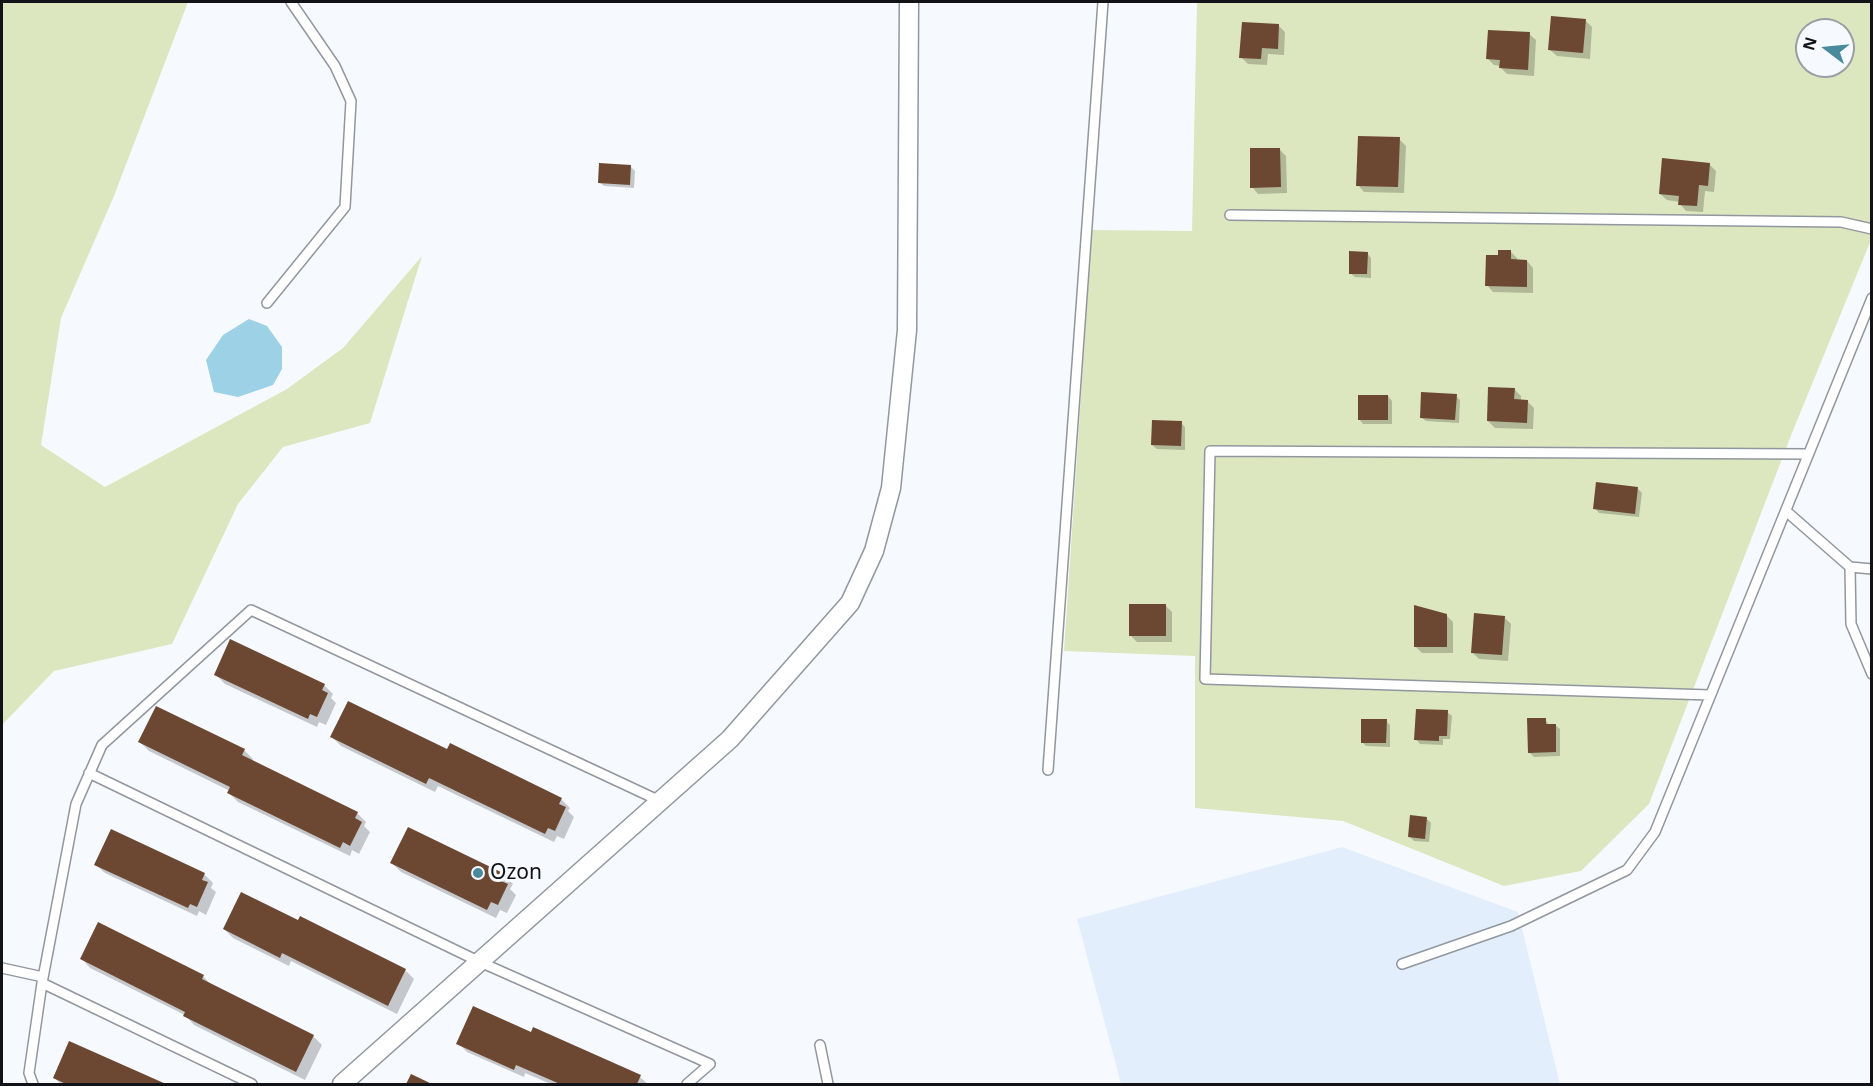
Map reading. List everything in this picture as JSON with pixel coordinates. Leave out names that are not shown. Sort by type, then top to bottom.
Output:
[{"type":"street","points":[[342,1084],[730,739],[850,603],[874,551],[891,488],[907,330],[909,2]]},
{"type":"lane","points":[[267,303],[345,207],[351,101],[335,66],[291,2]]},
{"type":"lane","points":[[1048,770],[1103,2]]},
{"type":"lane","points":[[1230,215],[1840,222],[1872,229]]},
{"type":"lane","points":[[1402,964],[1511,926],[1627,870],[1655,832],[1872,298]]},
{"type":"lane","points":[[1710,695],[1205,679],[1210,451],[1808,454]]},
{"type":"lane","points":[[1786,511],[1850,567],[1872,569]]},
{"type":"lane","points":[[1850,567],[1851,624],[1872,674]]},
{"type":"lane","points":[[33,1084],[29,1073],[42,980],[76,804],[89,774],[102,746],[251,610],[660,801]]},
{"type":"lane","points":[[89,774],[480,962],[710,1064],[687,1084]]},
{"type":"lane","points":[[2,968],[42,980],[252,1084]]},
{"type":"lane","points":[[820,1045],[828,1084]]},
{"type":"shaded area","points":[[1342,847],[1518,912],[1560,1084],[1121,1084],[1077,919]]},
{"type":"green space","points":[[2,2],[188,2],[114,196],[61,318],[41,445],[105,487],[287,389],[343,348],[422,256],[370,423],[283,447],[238,504],[172,644],[54,671],[2,725]]},
{"type":"green space","points":[[1197,2],[1871,2],[1871,240],[1792,433],[1649,804],[1581,871],[1504,886],[1343,821],[1195,808],[1195,656],[1064,651],[1092,230],[1192,231]]},
{"type":"water","points":[[249,319],[267,326],[282,347],[282,369],[273,385],[238,397],[214,392],[206,360],[223,335]]},
{"type":"building","points":[[1551,16],[1586,19],[1583,53],[1548,50]]},
{"type":"building","points":[[1242,22],[1279,24],[1278,49],[1262,48],[1261,59],[1239,58]]},
{"type":"building","points":[[1488,30],[1530,32],[1528,70],[1499,68],[1500,60],[1486,59]]},
{"type":"building","points":[[1358,136],[1400,137],[1398,187],[1356,186]]},
{"type":"building","points":[[1250,148],[1280,148],[1281,187],[1250,188]]},
{"type":"building","points":[[1662,158],[1710,163],[1708,186],[1699,185],[1697,206],[1678,205],[1679,196],[1659,194]]},
{"type":"building","points":[[599,163],[631,165],[630,185],[598,183]]},
{"type":"building","points":[[1498,250],[1511,250],[1511,259],[1527,260],[1527,287],[1485,286],[1486,255],[1498,255]]},
{"type":"building","points":[[1349,251],[1368,252],[1367,274],[1349,274]]},
{"type":"building","points":[[1488,387],[1515,388],[1514,399],[1528,400],[1527,423],[1487,421]]},
{"type":"building","points":[[1421,392],[1457,394],[1455,420],[1420,418]]},
{"type":"building","points":[[1358,395],[1388,395],[1388,420],[1358,420]]},
{"type":"building","points":[[1152,420],[1182,421],[1181,446],[1151,445]]},
{"type":"building","points":[[1596,482],[1638,487],[1635,514],[1593,509]]},
{"type":"building","points":[[1129,604],[1166,604],[1166,636],[1129,636]]},
{"type":"building","points":[[1414,605],[1447,614],[1447,647],[1414,647]]},
{"type":"building","points":[[1474,613],[1505,616],[1502,655],[1471,653]]},
{"type":"building","points":[[230,639],[325,684],[322,690],[328,693],[317,717],[310,714],[308,719],[214,675]]},
{"type":"building","points":[[348,701],[447,749],[450,743],[562,798],[559,804],[566,807],[555,831],[548,828],[545,834],[429,778],[426,784],[330,737]]},
{"type":"building","points":[[156,706],[245,749],[242,755],[358,812],[355,818],[362,822],[350,846],[343,842],[340,848],[227,793],[230,787],[138,742]]},
{"type":"building","points":[[1416,709],[1448,710],[1447,736],[1439,736],[1439,741],[1414,740]]},
{"type":"building","points":[[1527,718],[1546,718],[1546,724],[1556,724],[1556,752],[1528,753]]},
{"type":"building","points":[[1361,719],[1387,719],[1386,743],[1361,743]]},
{"type":"building","points":[[1410,815],[1427,817],[1425,839],[1408,837]]},
{"type":"building","points":[[408,827],[505,874],[501,881],[508,884],[498,905],[491,902],[487,910],[390,863]]},
{"type":"building","points":[[111,829],[205,873],[202,880],[208,882],[197,907],[190,904],[188,908],[94,865]]},
{"type":"building","points":[[241,892],[298,920],[300,916],[406,969],[388,1006],[282,953],[280,958],[223,929]]},
{"type":"building","points":[[98,922],[204,975],[202,979],[314,1035],[296,1072],[183,1016],[185,1012],[80,959]]},
{"type":"building","points":[[473,1006],[531,1032],[533,1027],[641,1075],[637,1084],[560,1084],[516,1065],[514,1070],[456,1044]]},
{"type":"building","points":[[69,1041],[166,1084],[66,1084],[53,1078]]},
{"type":"building","points":[[411,1074],[432,1084],[406,1084]]},
{"type":"place","name":"Ozon","points":[[478,873]]}]
